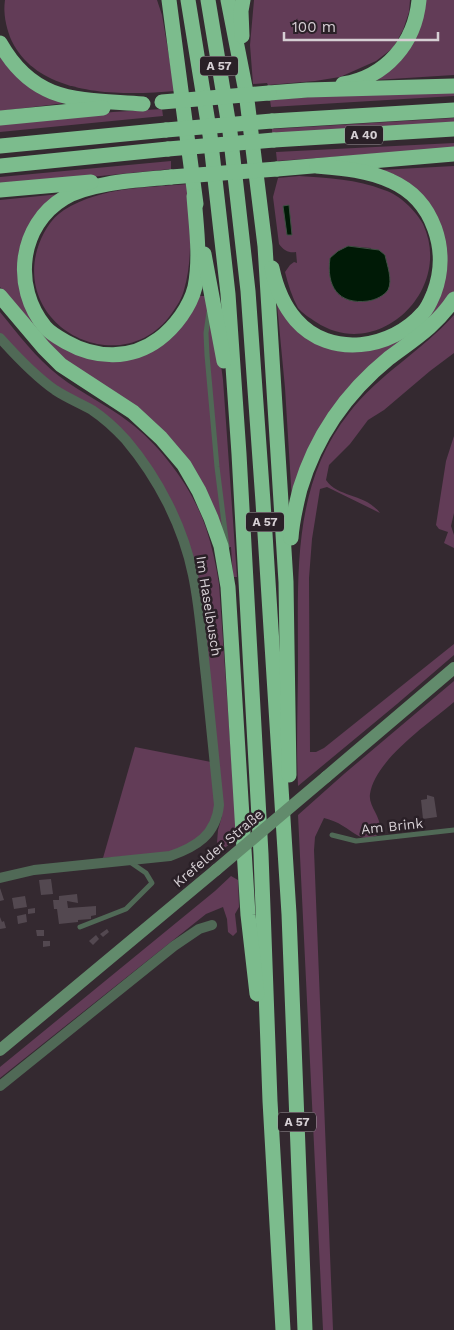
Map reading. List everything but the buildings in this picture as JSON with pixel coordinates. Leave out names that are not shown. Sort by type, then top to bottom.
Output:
[{"type":"highway","points":[[162,0],[177,65]]},
{"type":"highway","points":[[169,0],[194,196],[211,294],[223,348],[229,400],[239,454]]},
{"type":"highway","name":"A 57","points":[[188,0],[210,135],[228,294],[239,454],[261,854],[270,1101],[283,1330]]},
{"type":"highway","name":"A 57","points":[[208,0],[230,132],[248,291],[263,493],[289,914],[306,1330]]},
{"type":"highway","points":[[228,0],[242,70],[265,246],[281,490],[289,669],[289,914]]},
{"type":"highway","points":[[242,70],[243,0]]},
{"type":"highway","points":[[0,118],[162,102],[269,94],[351,83],[379,71],[398,55],[410,35],[418,14],[419,0]]},
{"type":"highway","points":[[0,43],[10,61],[26,78],[48,90],[74,99],[143,104]]},
{"type":"highway","points":[[307,90],[454,86]]},
{"type":"highway","name":"A 40","points":[[0,146],[272,121],[454,110]]},
{"type":"highway","name":"A 40","points":[[0,166],[274,140],[454,129]]},
{"type":"highway","points":[[194,196],[197,264],[194,288],[187,306],[177,322],[152,344],[134,352],[115,355],[96,354],[77,348],[60,339],[46,328],[33,309],[25,284],[24,260],[29,238],[46,212],[64,197],[89,187],[172,177],[452,155]]},
{"type":"highway","points":[[265,246],[275,283],[285,304],[296,320],[310,332],[330,341],[350,346],[371,344],[391,337],[410,326],[425,311],[438,282],[441,253],[434,225],[423,206],[407,190],[392,181],[344,168],[317,166]]},
{"type":"highway","points":[[0,190],[65,184],[145,180]]},
{"type":"highway","points":[[0,296],[61,366],[134,412],[160,438],[184,466],[199,491],[221,546],[228,587],[248,915],[258,997],[262,1069],[270,1101]]},
{"type":"highway","points":[[289,669],[292,614],[291,529],[298,498],[310,461],[321,437],[334,416],[353,392],[390,358],[430,327],[454,299]]},
{"type":"main road","name":"Krefelder Straße","points":[[0,1050],[454,668]]},
{"type":"street","name":"Im Haselbusch","points":[[0,338],[33,373],[72,401],[91,410],[126,440],[148,469],[166,500],[183,541],[193,575],[220,805],[218,818],[210,832],[188,850],[170,856],[34,870],[0,878]]},
{"type":"street","points":[[0,1086],[174,946],[199,929],[212,925]]},
{"type":"lane","points":[[211,294],[206,333],[217,467],[227,541],[228,587]]},
{"type":"lane","name":"Am Brink","points":[[332,835],[356,841],[454,830]]},
{"type":"lane","points":[[80,926],[126,908],[152,884],[146,873],[128,860]]},
{"type":"shaded area","points":[[5,0],[157,0],[162,15],[175,91],[153,93],[105,92],[59,82],[39,71],[22,57],[7,28],[4,10]]},
{"type":"shaded area","points":[[254,0],[410,0],[409,12],[403,30],[393,48],[376,61],[340,77],[268,85],[267,83],[253,84],[250,45]]},
{"type":"shaded area","points":[[423,0],[454,0],[454,75],[375,80]]},
{"type":"shaded area","points":[[0,49],[66,103],[0,111]]},
{"type":"shaded area","points":[[454,91],[454,96],[271,107],[270,100],[350,94]]},
{"type":"shaded area","points":[[162,109],[163,116],[0,132],[0,124],[113,112]]},
{"type":"shaded area","points":[[454,118],[454,122],[272,134],[272,129]]},
{"type":"shaded area","points":[[454,143],[454,148],[277,161],[276,152]]},
{"type":"shaded area","points":[[171,161],[171,169],[0,186],[0,177]]},
{"type":"shaded area","points":[[454,166],[454,293],[445,304],[367,372],[292,501],[285,388],[277,304],[349,350],[427,315],[440,224],[380,170]]},
{"type":"shaded area","points":[[299,176],[363,183],[390,192],[416,213],[423,224],[430,249],[428,273],[419,295],[404,313],[385,326],[363,333],[340,332],[316,322],[298,308],[285,272],[294,262],[297,263],[296,252],[287,251],[279,244],[273,197],[278,178]],"holes":[[[348,246],[371,248],[358,302],[341,297]]]},
{"type":"shaded area","points":[[188,184],[189,264],[183,293],[172,313],[152,333],[128,344],[102,345],[78,338],[57,324],[42,304],[35,279],[37,250],[41,238],[51,222],[64,210],[94,196],[109,192]]},
{"type":"shaded area","points":[[60,194],[39,214],[21,280],[57,343],[136,356],[200,296],[207,296],[219,350],[223,380],[237,577],[233,577],[231,547],[225,547],[187,462],[64,361],[0,287],[0,200]]},
{"type":"shaded area","points":[[289,205],[292,235],[287,235],[283,206]]},
{"type":"shaded area","points":[[348,246],[379,250],[385,255],[390,282],[388,290],[382,296],[376,299],[358,301],[349,300],[336,292],[330,277],[330,258]]},
{"type":"shaded area","points":[[0,312],[28,346],[51,369],[67,382],[121,416],[153,444],[185,484],[206,528],[219,584],[237,838],[216,855],[218,830],[222,816],[193,558],[134,445],[39,375],[0,334]]},
{"type":"shaded area","points":[[454,315],[454,353],[384,410],[368,420],[350,444],[329,465],[326,480],[331,486],[367,502],[380,513],[327,487],[320,489],[312,539],[309,578],[310,752],[316,752],[324,748],[454,644],[454,655],[298,786],[299,563],[302,531],[308,500],[317,470],[330,441],[361,399],[387,374],[442,328]]},
{"type":"shaded area","points":[[454,436],[454,513],[451,526],[454,535],[454,548],[444,543],[448,532],[439,529],[436,525],[446,461]]},
{"type":"shaded area","points":[[454,681],[454,702],[404,744],[382,768],[374,781],[370,799],[378,817],[380,834],[369,838],[360,837],[338,823],[324,818],[315,837],[333,1330],[323,1330],[298,815]]},
{"type":"shaded area","points":[[135,747],[211,762],[215,805],[214,818],[199,839],[170,853],[103,858]]},
{"type":"shaded area","points":[[231,876],[238,880],[239,907],[235,914],[237,932],[233,936],[228,932],[227,919],[223,907],[206,914],[0,1078],[0,1067]]}]
